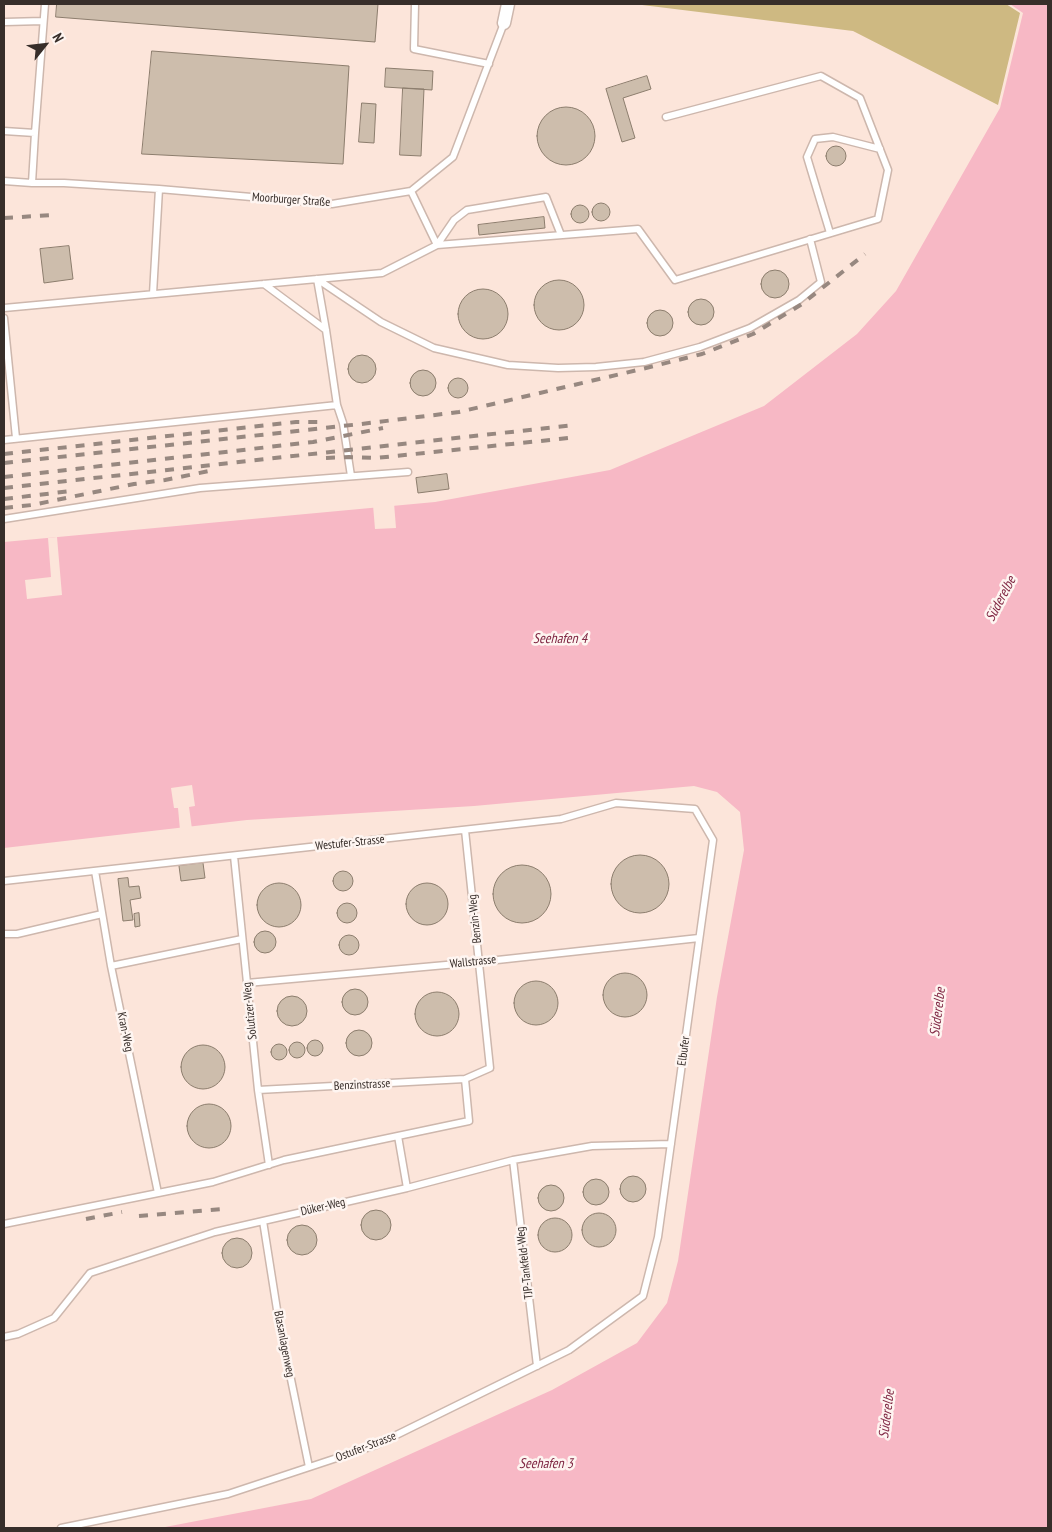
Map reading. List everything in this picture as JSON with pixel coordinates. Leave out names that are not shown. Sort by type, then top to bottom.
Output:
[{"type":"street","points":[[504,24],[508,4]]},
{"type":"lane","points":[[32,183],[45,4]]},
{"type":"lane","points":[[415,4],[414,49],[489,64]]},
{"type":"lane","points":[[5,22],[44,21]]},
{"type":"lane","name":"Moorburger Straße","points":[[4,181],[159,189],[332,204],[411,191],[453,157],[504,24]]},
{"type":"lane","points":[[4,308],[382,273],[437,245],[638,228],[676,280],[878,219],[888,170],[860,98],[821,76],[666,117]]},
{"type":"lane","points":[[4,131],[35,133]]},
{"type":"lane","points":[[830,233],[807,157],[815,139],[832,137],[880,149]]},
{"type":"lane","points":[[153,294],[159,189]]},
{"type":"lane","points":[[411,191],[437,245]]},
{"type":"lane","points":[[437,245],[454,220],[467,210],[546,197],[562,235]]},
{"type":"lane","points":[[317,279],[381,322],[434,348],[508,366],[596,367],[644,362],[700,347],[750,328],[799,300],[821,282],[810,239]]},
{"type":"lane","points":[[317,279],[337,405],[344,426],[352,476]]},
{"type":"lane","points":[[264,284],[326,330]]},
{"type":"lane","points":[[4,318],[16,438]]},
{"type":"lane","points":[[4,440],[337,405]]},
{"type":"lane","points":[[4,519],[200,488],[408,472]]},
{"type":"lane","name":"Westufer-Strasse","points":[[4,881],[561,819],[616,803],[695,809]]},
{"type":"lane","name":"Elbufer","points":[[643,1296],[658,1237],[713,840],[695,809]]},
{"type":"lane","name":"Benzin-Weg","points":[[465,830],[490,1068],[465,1079]]},
{"type":"lane","name":"Solutizer-Weg","points":[[234,856],[258,1090],[269,1165]]},
{"type":"lane","name":"Kran-Weg","points":[[95,871],[111,966],[158,1193]]},
{"type":"lane","points":[[4,934],[17,934],[102,914]]},
{"type":"lane","name":"Wallstrasse","points":[[247,983],[479,962],[699,938]]},
{"type":"lane","points":[[111,966],[242,939]]},
{"type":"lane","points":[[4,1224],[213,1182],[284,1160],[470,1120],[465,1079]]},
{"type":"lane","name":"Benzinstrasse","points":[[258,1090],[465,1079]]},
{"type":"lane","points":[[398,1136],[407,1188]]},
{"type":"lane","name":"Düker-Weg","points":[[4,1338],[54,1318],[90,1273],[215,1232],[407,1188],[514,1160],[592,1146],[671,1144]]},
{"type":"lane","name":"TJP-Tankfeld-Weg","points":[[514,1160],[537,1366]]},
{"type":"lane","name":"Blasanlagenweg","points":[[263,1221],[278,1316],[309,1467]]},
{"type":"lane","name":"Ostufer-Strasse","points":[[61,1528],[228,1494],[376,1445],[569,1350],[643,1296]]},
{"type":"shaded area","points":[[634,4],[1006,4],[1020,13],[998,105],[853,31]]},
{"type":"water","points":[[1010,4],[1048,4],[1048,1528],[160,1528],[311,1499],[552,1390],[637,1343],[667,1303],[678,1261],[717,997],[744,850],[740,812],[717,792],[694,786],[474,806],[247,820],[4,848],[4,542],[435,502],[610,470],[764,406],[857,334],[896,291],[1000,108],[1023,13]]},
{"type":"pier","points":[[394,503],[396,528],[375,529],[373,505]]},
{"type":"pier","points":[[57,537],[62,595],[27,599],[25,580],[51,577],[48,538]]},
{"type":"pier","points":[[192,785],[195,806],[189,807],[192,829],[180,830],[178,808],[174,808],[171,788]]},
{"type":"building","points":[[57,4],[378,4],[375,42],[56,17]]},
{"type":"building","points":[[152,51],[349,66],[343,164],[142,154]]},
{"type":"building","points":[[386,68],[433,71],[432,90],[385,87]]},
{"type":"building","points":[[647,76],[651,89],[623,98],[635,138],[622,142],[606,89]]},
{"type":"building","points":[[403,88],[424,89],[421,156],[400,155]]},
{"type":"building","points":[[362,103],[376,104],[374,143],[359,142]]},
{"type":"building","points":[[566,107],[577,109],[590,120],[595,136],[593,147],[582,160],[566,165],[555,163],[542,152],[537,136],[539,125],[550,112]]},
{"type":"building","points":[[832,146],[840,146],[846,152],[846,160],[840,166],[832,166],[826,160],[826,152]]},
{"type":"building","points":[[601,203],[607,206],[610,212],[607,218],[601,221],[595,218],[592,212],[595,206]]},
{"type":"building","points":[[580,205],[586,208],[589,214],[586,220],[580,223],[574,220],[571,214],[574,208]]},
{"type":"building","points":[[544,217],[545,228],[479,235],[478,225]]},
{"type":"building","points":[[69,246],[73,279],[44,283],[40,249]]},
{"type":"building","points":[[775,270],[785,274],[789,284],[785,294],[775,298],[765,294],[761,284],[765,274]]},
{"type":"building","points":[[554,280],[564,280],[577,287],[584,300],[584,310],[577,323],[564,330],[554,330],[545,326],[538,319],[534,310],[534,300],[538,291],[545,284]]},
{"type":"building","points":[[478,289],[488,289],[501,296],[508,309],[508,319],[501,332],[488,339],[478,339],[469,335],[462,328],[458,319],[458,309],[462,300],[469,293]]},
{"type":"building","points":[[701,299],[710,303],[714,312],[710,321],[701,325],[692,321],[688,312],[692,303]]},
{"type":"building","points":[[660,310],[669,314],[673,323],[669,332],[660,336],[651,332],[647,323],[651,314]]},
{"type":"building","points":[[362,355],[372,359],[376,369],[372,379],[362,383],[352,379],[348,369],[352,359]]},
{"type":"building","points":[[423,370],[432,374],[436,383],[432,392],[423,396],[414,392],[410,383],[414,374]]},
{"type":"building","points":[[458,378],[465,381],[468,388],[465,395],[458,398],[451,395],[448,388],[451,381]]},
{"type":"building","points":[[447,474],[449,489],[418,493],[416,478]]},
{"type":"building","points":[[640,855],[656,860],[664,868],[669,884],[664,900],[656,908],[640,913],[624,908],[616,900],[611,884],[616,868],[624,860]]},
{"type":"building","points":[[203,863],[205,878],[181,881],[179,866]]},
{"type":"building","points":[[522,865],[538,870],[546,878],[551,894],[546,910],[538,918],[522,923],[506,918],[498,910],[493,894],[498,878],[506,870]]},
{"type":"building","points":[[339,871],[347,871],[353,877],[353,885],[347,891],[339,891],[333,885],[333,877]]},
{"type":"building","points":[[128,878],[129,887],[139,886],[141,898],[130,900],[133,920],[123,921],[118,879]]},
{"type":"building","points":[[283,883],[295,889],[300,896],[300,914],[295,921],[288,926],[275,927],[267,924],[260,917],[257,901],[260,893],[267,886]]},
{"type":"building","points":[[427,883],[442,889],[448,904],[442,919],[427,925],[412,919],[406,904],[412,889]]},
{"type":"building","points":[[343,903],[351,903],[357,909],[357,917],[351,923],[343,923],[337,917],[337,909]]},
{"type":"building","points":[[139,913],[140,926],[135,927],[134,914]]},
{"type":"building","points":[[265,931],[275,938],[276,942],[269,952],[265,953],[255,946],[254,942],[261,932]]},
{"type":"building","points":[[345,935],[353,935],[359,941],[359,949],[353,955],[345,955],[339,949],[339,941]]},
{"type":"building","points":[[625,973],[637,977],[643,983],[647,995],[643,1007],[637,1013],[625,1017],[613,1013],[607,1007],[603,995],[607,983],[613,977]]},
{"type":"building","points":[[536,981],[548,985],[554,991],[558,1003],[554,1015],[548,1021],[536,1025],[524,1021],[518,1015],[514,1003],[518,991],[524,985]]},
{"type":"building","points":[[355,989],[364,993],[368,1002],[364,1011],[355,1015],[346,1011],[342,1002],[346,993]]},
{"type":"building","points":[[437,992],[449,996],[455,1002],[459,1014],[455,1026],[449,1032],[437,1036],[425,1032],[419,1026],[415,1014],[419,1002],[425,996]]},
{"type":"building","points":[[292,996],[303,1000],[307,1011],[303,1022],[292,1026],[281,1022],[277,1011],[281,1000]]},
{"type":"building","points":[[359,1030],[368,1034],[372,1043],[368,1052],[359,1056],[350,1052],[346,1043],[350,1034]]},
{"type":"building","points":[[315,1040],[321,1042],[323,1048],[321,1054],[315,1056],[309,1054],[307,1048],[309,1042]]},
{"type":"building","points":[[297,1042],[303,1044],[305,1050],[303,1056],[297,1058],[291,1056],[289,1050],[291,1044]]},
{"type":"building","points":[[279,1044],[285,1046],[287,1052],[285,1058],[279,1060],[273,1058],[271,1052],[273,1046]]},
{"type":"building","points":[[203,1045],[215,1049],[221,1055],[225,1067],[221,1079],[215,1085],[203,1089],[191,1085],[185,1079],[181,1067],[185,1055],[191,1049]]},
{"type":"building","points":[[209,1104],[221,1108],[227,1114],[231,1126],[227,1138],[221,1144],[209,1148],[197,1144],[191,1138],[187,1126],[191,1114],[197,1108]]},
{"type":"building","points":[[633,1176],[642,1180],[646,1189],[642,1198],[633,1202],[624,1198],[620,1189],[624,1180]]},
{"type":"building","points":[[596,1179],[605,1183],[609,1192],[605,1201],[596,1205],[587,1201],[583,1192],[587,1183]]},
{"type":"building","points":[[551,1185],[560,1189],[564,1198],[560,1207],[551,1211],[542,1207],[538,1198],[542,1189]]},
{"type":"building","points":[[376,1210],[387,1214],[391,1225],[387,1236],[376,1240],[365,1236],[361,1225],[365,1214]]},
{"type":"building","points":[[599,1213],[606,1214],[611,1218],[615,1223],[615,1237],[611,1242],[606,1246],[599,1247],[592,1246],[587,1242],[583,1237],[582,1230],[583,1223],[587,1218],[592,1214]]},
{"type":"building","points":[[555,1218],[562,1219],[567,1223],[571,1228],[571,1242],[567,1247],[562,1251],[555,1252],[548,1251],[543,1247],[539,1242],[538,1235],[539,1228],[543,1223],[548,1219]]},
{"type":"building","points":[[302,1225],[313,1229],[317,1240],[313,1251],[302,1255],[291,1251],[287,1240],[291,1229]]},
{"type":"building","points":[[237,1238],[248,1242],[252,1253],[248,1264],[237,1268],[226,1264],[222,1253],[226,1242]]},
{"type":"railway","points":[[4,218],[53,215]]},
{"type":"railway","points":[[4,463],[459,412],[646,368],[702,354],[753,334],[802,304],[865,254]]},
{"type":"railway","points":[[4,454],[296,422],[322,422]]},
{"type":"railway","points":[[4,488],[574,425]]},
{"type":"railway","points":[[4,477],[313,442],[383,428]]},
{"type":"railway","points":[[326,458],[376,458],[569,438]]},
{"type":"railway","points":[[4,508],[32,505],[209,471]]},
{"type":"railway","points":[[4,499],[71,491]]},
{"type":"railway","points":[[139,1216],[224,1209]]},
{"type":"railway","points":[[86,1219],[122,1212]]},
{"type":"water label","name":"Süderelbe","points":[[1001,599]]},
{"type":"water label","name":"Seehafen 4","points":[[560,639]]},
{"type":"water label","name":"Süderelbe","points":[[938,1012]]},
{"type":"water label","name":"Süderelbe","points":[[887,1414]]},
{"type":"water label","name":"Seehafen 3","points":[[546,1464]]}]
